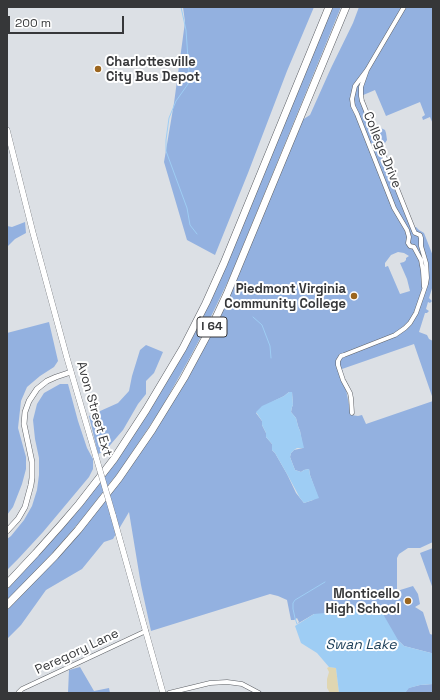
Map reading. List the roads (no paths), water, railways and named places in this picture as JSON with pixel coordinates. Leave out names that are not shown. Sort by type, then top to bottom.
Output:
[{"type":"highway","name":"I 64","points":[[7,584],[62,525],[114,459],[180,354],[206,303],[224,263],[329,7]]},
{"type":"highway","name":"I 64","points":[[7,605],[78,530],[119,478],[152,430],[184,378],[212,326],[227,294],[346,7]]},
{"type":"main road","name":"Avon Street Ext","points":[[7,130],[71,372],[163,693]]},
{"type":"street","name":"College Drive","points":[[404,7],[367,70],[355,86],[353,96],[354,106],[389,196],[396,213],[406,227],[409,245],[414,247],[418,254],[422,265],[424,289]]},
{"type":"street","name":"College Drive","points":[[352,413],[350,393],[343,380],[338,361],[341,356],[395,335],[410,323],[416,313],[426,284],[427,269],[421,238],[414,231],[361,98],[361,87],[367,70]]},
{"type":"street","points":[[389,196],[398,192]]},
{"type":"street","points":[[408,237],[415,233]]},
{"type":"street","points":[[414,247],[418,247],[421,244]]},
{"type":"street","points":[[7,531],[18,519],[25,506],[31,485],[32,462],[24,424],[25,412],[29,401],[38,389],[47,381],[71,372]]},
{"type":"street","name":"Peregory Lane","points":[[18,693],[22,689],[146,631]]},
{"type":"street","points":[[169,693],[219,682],[236,683],[259,693]]},
{"type":"water","points":[[289,392],[292,392],[293,405],[291,412],[296,418],[304,448],[297,448],[291,453],[290,457],[295,470],[301,472],[309,469],[319,498],[304,503],[272,450],[272,444],[266,437],[262,421],[256,412],[262,406],[284,396]]},
{"type":"water","name":"Swan Lake","points":[[378,608],[398,640],[404,646],[433,653],[433,684],[409,688],[405,693],[339,693],[336,668],[329,667],[317,653],[301,643],[295,626],[314,614]]},
{"type":"waterway","points":[[181,7],[186,30],[189,73],[188,84],[176,101],[169,118],[166,151],[187,208],[190,225],[197,234]]},
{"type":"waterway","points":[[253,317],[262,325],[270,346],[271,358]]},
{"type":"waterway","points":[[297,624],[293,603],[295,600],[325,582]]},
{"type":"place","name":"Charlottesville City Bus Depot","points":[[98,69]]},
{"type":"place","name":"Piedmont Virginia Community College","points":[[354,296]]},
{"type":"place","name":"Monticello High School","points":[[408,601]]}]
